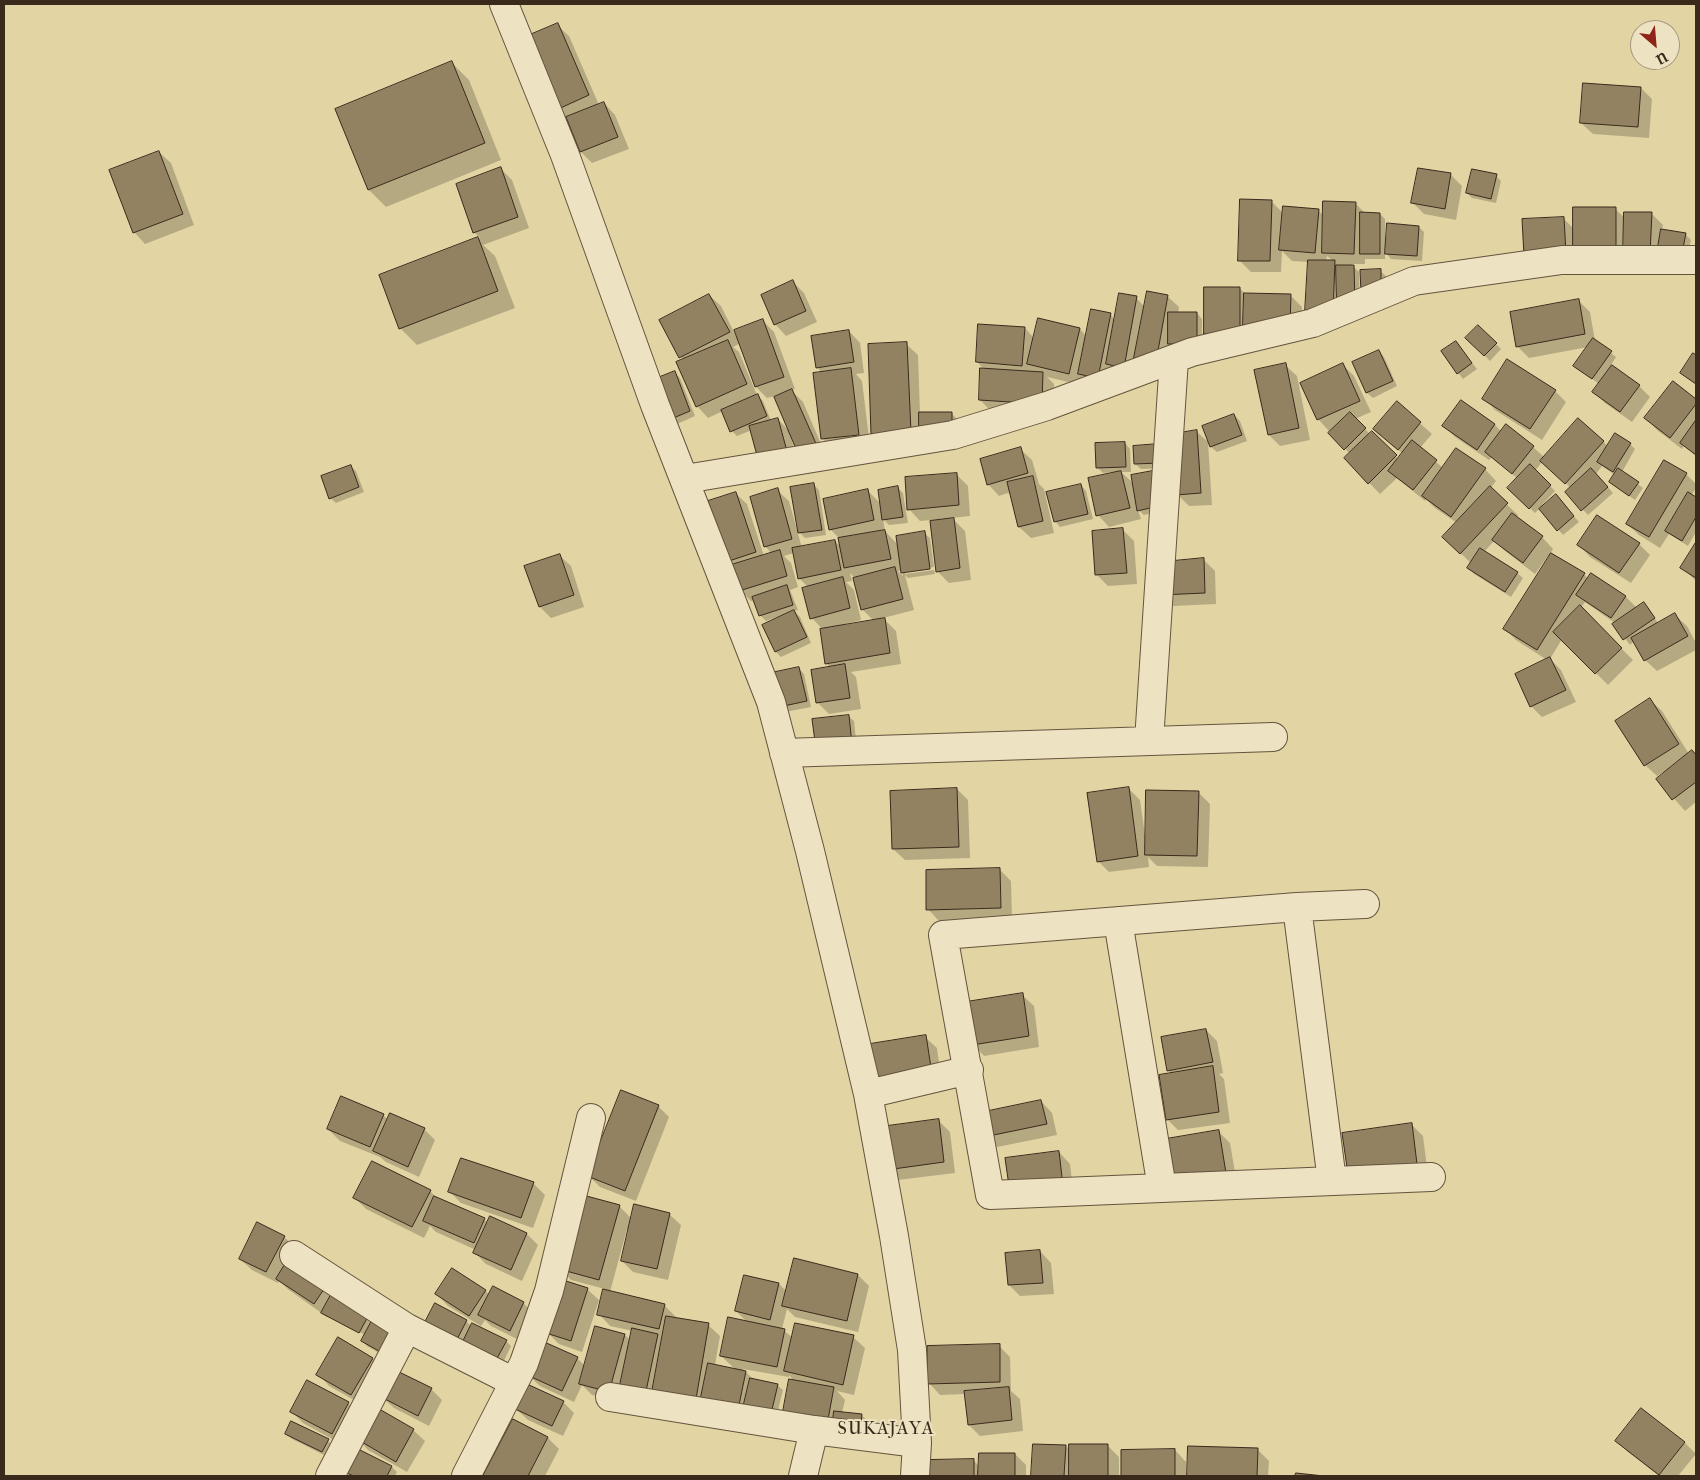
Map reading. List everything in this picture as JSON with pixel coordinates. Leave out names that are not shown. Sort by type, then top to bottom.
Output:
[{"type":"street","points":[[504,4],[565,155],[656,405],[771,702],[810,851],[868,1094],[894,1236],[912,1350],[917,1443],[915,1476]]},
{"type":"street","points":[[685,479],[953,435],[1047,406],[1192,352],[1313,323],[1414,281],[1562,260],[1696,260]]},
{"type":"street","points":[[1149,741],[1174,359]]},
{"type":"street","points":[[784,753],[1273,737]]},
{"type":"street","points":[[1365,904],[1297,907],[943,935],[990,1195],[1431,1177]]},
{"type":"street","points":[[1297,907],[1332,1181]]},
{"type":"street","points":[[1118,921],[1162,1188]]},
{"type":"street","points":[[868,1094],[968,1070]]},
{"type":"street","points":[[466,1476],[524,1364],[549,1291],[591,1118]]},
{"type":"street","points":[[294,1255],[407,1328],[514,1382]]},
{"type":"street","points":[[330,1476],[407,1328]]},
{"type":"street","points":[[610,1397],[814,1430],[917,1443]]},
{"type":"street","points":[[803,1476],[814,1430]]},
{"type":"building","points":[[558,23],[589,95],[556,110],[525,37]]},
{"type":"building","points":[[452,61],[485,143],[368,190],[335,109]]},
{"type":"building","points":[[1583,83],[1641,87],[1638,127],[1580,123]]},
{"type":"building","points":[[604,102],[618,137],[580,152],[566,117]]},
{"type":"building","points":[[159,151],[183,214],[133,233],[109,170]]},
{"type":"building","points":[[501,167],[518,217],[473,233],[456,184]]},
{"type":"building","points":[[1418,168],[1451,173],[1445,209],[1411,203]]},
{"type":"building","points":[[1472,169],[1497,174],[1491,199],[1466,193]]},
{"type":"building","points":[[1240,199],[1272,200],[1270,261],[1238,261]]},
{"type":"building","points":[[1323,201],[1356,202],[1354,254],[1322,253]]},
{"type":"building","points":[[1283,206],[1319,209],[1315,253],[1279,250]]},
{"type":"building","points":[[1573,207],[1616,207],[1616,255],[1573,256]]},
{"type":"building","points":[[1360,212],[1380,213],[1380,254],[1360,254]]},
{"type":"building","points":[[1624,212],[1652,212],[1650,254],[1623,254]]},
{"type":"building","points":[[1564,217],[1566,254],[1524,256],[1522,219]]},
{"type":"building","points":[[1387,223],[1419,226],[1417,256],[1385,254]]},
{"type":"building","points":[[1661,229],[1686,233],[1681,258],[1657,253]]},
{"type":"building","points":[[478,237],[498,291],[399,329],[379,275]]},
{"type":"building","points":[[1308,260],[1335,260],[1333,313],[1305,312]]},
{"type":"building","points":[[1336,265],[1354,265],[1355,304],[1337,304]]},
{"type":"building","points":[[1381,269],[1381,292],[1361,292],[1360,270]]},
{"type":"building","points":[[793,280],[806,311],[774,325],[761,295]]},
{"type":"building","points":[[1204,287],[1240,287],[1240,334],[1204,334]]},
{"type":"building","points":[[1147,291],[1168,295],[1156,362],[1134,358]]},
{"type":"building","points":[[1119,293],[1137,296],[1124,368],[1106,364]]},
{"type":"building","points":[[1244,293],[1291,294],[1290,326],[1243,325]]},
{"type":"building","points":[[709,294],[730,332],[679,358],[659,320]]},
{"type":"building","points":[[1579,299],[1585,334],[1516,347],[1510,312]]},
{"type":"building","points":[[1091,309],[1111,313],[1098,378],[1078,374]]},
{"type":"building","points":[[1168,312],[1197,312],[1197,344],[1168,344]]},
{"type":"building","points":[[1038,318],[1080,328],[1069,374],[1027,364]]},
{"type":"building","points":[[763,319],[784,377],[755,387],[734,330]]},
{"type":"building","points":[[978,324],[1025,327],[1022,366],[976,362]]},
{"type":"building","points":[[1478,325],[1497,343],[1484,356],[1465,338]]},
{"type":"building","points":[[849,330],[854,362],[816,368],[811,336]]},
{"type":"building","points":[[1593,338],[1612,351],[1592,379],[1573,366]]},
{"type":"building","points":[[728,340],[747,384],[696,407],[676,362]]},
{"type":"building","points":[[1456,341],[1472,363],[1457,374],[1441,351]]},
{"type":"building","points":[[907,342],[911,432],[871,434],[868,344]]},
{"type":"building","points":[[1379,350],[1393,381],[1366,393],[1352,362]]},
{"type":"building","points":[[1693,353],[1696,355],[1696,384],[1680,373]]},
{"type":"building","points":[[1507,359],[1556,390],[1530,429],[1482,399]]},
{"type":"building","points":[[1286,363],[1299,428],[1268,435],[1254,370]]},
{"type":"building","points":[[1343,363],[1360,401],[1317,420],[1300,383]]},
{"type":"building","points":[[1612,365],[1640,385],[1620,412],[1592,392]]},
{"type":"building","points":[[851,368],[859,435],[821,439],[813,373]]},
{"type":"building","points":[[980,368],[1043,372],[1042,404],[979,400]]},
{"type":"building","points":[[675,371],[690,411],[671,419],[655,379]]},
{"type":"building","points":[[1673,381],[1696,399],[1696,404],[1670,438],[1644,418]]},
{"type":"building","points":[[792,389],[818,448],[799,456],[774,397]]},
{"type":"building","points":[[758,394],[767,416],[730,432],[721,410]]},
{"type":"building","points":[[1461,400],[1495,424],[1477,450],[1442,426]]},
{"type":"building","points":[[1397,401],[1421,422],[1398,450],[1373,429]]},
{"type":"building","points":[[919,412],[952,412],[952,432],[919,432]]},
{"type":"building","points":[[1350,412],[1366,428],[1344,450],[1328,433]]},
{"type":"building","points":[[1234,414],[1242,435],[1210,447],[1202,426]]},
{"type":"building","points":[[778,418],[788,455],[759,463],[749,426]]},
{"type":"building","points":[[1578,418],[1604,441],[1565,484],[1540,461]]},
{"type":"building","points":[[1696,420],[1696,455],[1680,443]]},
{"type":"building","points":[[1506,424],[1534,446],[1512,474],[1485,452]]},
{"type":"building","points":[[1197,430],[1201,493],[1176,495],[1174,434]]},
{"type":"building","points":[[1372,431],[1397,455],[1368,484],[1344,458]]},
{"type":"building","points":[[1615,433],[1631,443],[1613,472],[1597,462]]},
{"type":"building","points":[[1412,440],[1437,460],[1413,490],[1388,471]]},
{"type":"building","points":[[1125,442],[1126,467],[1096,468],[1095,443]]},
{"type":"building","points":[[1158,444],[1160,463],[1134,464],[1133,446]]},
{"type":"building","points":[[1021,447],[1028,473],[987,485],[980,459]]},
{"type":"building","points":[[1456,448],[1486,468],[1451,517],[1422,496]]},
{"type":"building","points":[[1664,460],[1687,473],[1649,537],[1626,524]]},
{"type":"building","points":[[1530,464],[1551,485],[1529,509],[1507,488]]},
{"type":"building","points":[[351,465],[359,487],[329,499],[321,476]]},
{"type":"building","points":[[1591,468],[1608,487],[1581,511],[1565,492]]},
{"type":"building","points":[[1618,468],[1639,482],[1629,496],[1609,482]]},
{"type":"building","points":[[1158,470],[1159,506],[1137,511],[1131,475]]},
{"type":"building","points":[[1121,471],[1130,508],[1096,516],[1088,478]]},
{"type":"building","points":[[957,473],[959,505],[907,510],[905,477]]},
{"type":"building","points":[[1033,476],[1043,521],[1018,527],[1007,482]]},
{"type":"building","points":[[814,483],[822,530],[798,533],[790,487]]},
{"type":"building","points":[[1081,484],[1088,514],[1054,522],[1046,492]]},
{"type":"building","points":[[898,486],[903,517],[882,520],[878,490]]},
{"type":"building","points":[[1490,486],[1508,503],[1460,554],[1442,537]]},
{"type":"building","points":[[778,488],[792,539],[764,547],[750,497]]},
{"type":"building","points":[[868,489],[874,520],[829,530],[823,499]]},
{"type":"building","points":[[736,492],[756,552],[729,561],[708,501]]},
{"type":"building","points":[[1688,492],[1696,497],[1696,517],[1682,541],[1665,531]]},
{"type":"building","points":[[1556,494],[1574,516],[1557,531],[1539,509]]},
{"type":"building","points":[[1512,513],[1543,536],[1523,563],[1492,540]]},
{"type":"building","points":[[1597,515],[1640,543],[1619,573],[1577,545]]},
{"type":"building","points":[[954,518],[960,568],[936,572],[930,521]]},
{"type":"building","points":[[1123,528],[1127,573],[1095,575],[1092,531]]},
{"type":"building","points":[[885,530],[891,559],[844,568],[838,538]]},
{"type":"building","points":[[925,531],[930,569],[901,573],[896,536]]},
{"type":"building","points":[[835,540],[841,570],[798,579],[792,548]]},
{"type":"building","points":[[1696,542],[1696,578],[1680,568]]},
{"type":"building","points":[[1480,548],[1518,572],[1505,592],[1467,568]]},
{"type":"building","points":[[780,550],[787,576],[739,591],[731,565]]},
{"type":"building","points":[[1551,553],[1585,573],[1537,650],[1503,629]]},
{"type":"building","points":[[560,554],[574,595],[539,607],[524,566]]},
{"type":"building","points":[[1204,558],[1205,593],[1161,595],[1163,562]]},
{"type":"building","points":[[895,567],[903,599],[861,610],[853,578]]},
{"type":"building","points":[[1591,573],[1626,596],[1611,618],[1576,595]]},
{"type":"building","points":[[843,577],[850,608],[810,619],[802,588]]},
{"type":"building","points":[[787,585],[793,605],[759,616],[752,597]]},
{"type":"building","points":[[1644,602],[1655,618],[1623,640],[1612,624]]},
{"type":"building","points":[[1580,605],[1622,648],[1595,674],[1553,632]]},
{"type":"building","points":[[794,610],[807,637],[775,652],[762,625]]},
{"type":"building","points":[[1675,613],[1688,636],[1644,661],[1631,638]]},
{"type":"building","points":[[885,618],[890,653],[825,664],[820,629]]},
{"type":"building","points":[[1550,657],[1566,690],[1530,707],[1515,674]]},
{"type":"building","points":[[845,664],[850,698],[816,703],[811,670]]},
{"type":"building","points":[[799,667],[807,701],[779,707],[771,673]]},
{"type":"building","points":[[1650,698],[1679,744],[1644,766],[1615,721]]},
{"type":"building","points":[[849,715],[852,745],[816,749],[812,719]]},
{"type":"building","points":[[1692,750],[1696,755],[1696,782],[1672,800],[1656,779]]},
{"type":"building","points":[[1129,787],[1138,856],[1097,862],[1087,793]]},
{"type":"building","points":[[957,788],[959,847],[892,849],[890,791]]},
{"type":"building","points":[[1146,790],[1199,791],[1197,856],[1145,855]]},
{"type":"building","points":[[1000,868],[1001,908],[926,910],[926,870]]},
{"type":"building","points":[[1023,993],[1029,1036],[972,1045],[966,1002]]},
{"type":"building","points":[[1206,1029],[1213,1062],[1167,1071],[1161,1037]]},
{"type":"building","points":[[926,1035],[932,1074],[876,1083],[870,1044]]},
{"type":"building","points":[[1213,1066],[1219,1112],[1166,1120],[1159,1075]]},
{"type":"building","points":[[621,1090],[659,1105],[625,1191],[587,1176]]},
{"type":"building","points":[[341,1096],[384,1114],[370,1147],[327,1129]]},
{"type":"building","points":[[1041,1100],[1047,1124],[984,1137],[979,1113]]},
{"type":"building","points":[[390,1113],[425,1128],[408,1167],[373,1151]]},
{"type":"building","points":[[939,1119],[944,1162],[886,1170],[880,1127]]},
{"type":"building","points":[[1412,1123],[1417,1164],[1348,1174],[1342,1133]]},
{"type":"building","points":[[1219,1130],[1226,1173],[1174,1183],[1166,1139]]},
{"type":"building","points":[[1059,1151],[1063,1186],[1010,1193],[1005,1158]]},
{"type":"building","points":[[461,1158],[534,1182],[521,1218],[448,1192]]},
{"type":"building","points":[[372,1161],[431,1190],[412,1227],[353,1198]]},
{"type":"building","points":[[579,1194],[620,1205],[599,1280],[559,1269]]},
{"type":"building","points":[[434,1196],[485,1218],[474,1243],[423,1221]]},
{"type":"building","points":[[634,1204],[670,1213],[657,1269],[621,1261]]},
{"type":"building","points":[[490,1216],[527,1233],[511,1270],[473,1253]]},
{"type":"building","points":[[257,1222],[285,1236],[266,1272],[239,1259]]},
{"type":"building","points":[[1040,1250],[1043,1283],[1008,1285],[1005,1253]]},
{"type":"building","points":[[289,1258],[328,1283],[314,1304],[276,1279]]},
{"type":"building","points":[[794,1258],[858,1274],[847,1321],[782,1306]]},
{"type":"building","points":[[452,1268],[486,1290],[469,1316],[435,1294]]},
{"type":"building","points":[[744,1275],[779,1283],[770,1320],[735,1311]]},
{"type":"building","points":[[563,1280],[588,1288],[571,1341],[546,1333]]},
{"type":"building","points":[[493,1286],[524,1302],[510,1331],[478,1315]]},
{"type":"building","points":[[603,1289],[665,1304],[659,1329],[597,1315]]},
{"type":"building","points":[[333,1291],[371,1311],[359,1333],[321,1313]]},
{"type":"building","points":[[435,1303],[467,1320],[453,1347],[421,1330]]},
{"type":"building","points":[[375,1315],[400,1329],[386,1355],[361,1341]]},
{"type":"building","points":[[666,1316],[709,1323],[696,1399],[652,1392]]},
{"type":"building","points":[[728,1317],[785,1329],[777,1367],[720,1356]]},
{"type":"building","points":[[472,1323],[507,1340],[494,1364],[460,1348]]},
{"type":"building","points":[[795,1323],[854,1335],[843,1385],[784,1371]]},
{"type":"building","points":[[595,1326],[625,1334],[609,1392],[579,1384]]},
{"type":"building","points":[[632,1328],[658,1334],[645,1396],[619,1390]]},
{"type":"building","points":[[338,1337],[373,1358],[351,1395],[316,1375]]},
{"type":"building","points":[[542,1341],[578,1357],[562,1391],[527,1375]]},
{"type":"building","points":[[1000,1344],[1000,1382],[927,1384],[927,1346]]},
{"type":"building","points":[[708,1363],[746,1371],[738,1410],[700,1402]]},
{"type":"building","points":[[395,1370],[432,1388],[418,1416],[381,1397]]},
{"type":"building","points":[[750,1378],[778,1384],[771,1414],[743,1408]]},
{"type":"building","points":[[789,1379],[834,1387],[827,1425],[782,1417]]},
{"type":"building","points":[[307,1380],[349,1402],[332,1434],[290,1412]]},
{"type":"building","points":[[527,1384],[564,1401],[552,1426],[515,1409]]},
{"type":"building","points":[[1009,1387],[1012,1420],[968,1425],[964,1391]]},
{"type":"building","points":[[374,1406],[414,1429],[396,1462],[355,1438]]},
{"type":"building","points":[[1641,1408],[1685,1442],[1659,1475],[1615,1441]]},
{"type":"building","points":[[834,1411],[862,1414],[860,1432],[832,1429]]},
{"type":"building","points":[[513,1419],[548,1437],[528,1476],[483,1476]]},
{"type":"building","points":[[291,1421],[329,1439],[322,1452],[285,1434]]},
{"type":"building","points":[[1033,1444],[1066,1445],[1064,1476],[1031,1476]]},
{"type":"building","points":[[1069,1444],[1108,1444],[1108,1476],[1069,1476]]},
{"type":"building","points":[[1188,1446],[1258,1448],[1257,1476],[1187,1476]]},
{"type":"building","points":[[356,1448],[392,1466],[387,1476],[354,1476],[344,1472]]},
{"type":"building","points":[[1175,1449],[1175,1476],[1121,1476],[1121,1450]]},
{"type":"building","points":[[979,1453],[1015,1453],[1015,1476],[978,1476]]},
{"type":"building","points":[[974,1459],[974,1476],[929,1476],[929,1460]]},
{"type":"building","points":[[1296,1473],[1324,1476],[1295,1476]]},
{"type":"district","name":"SUKAJAYA","points":[[886,1430]]}]
